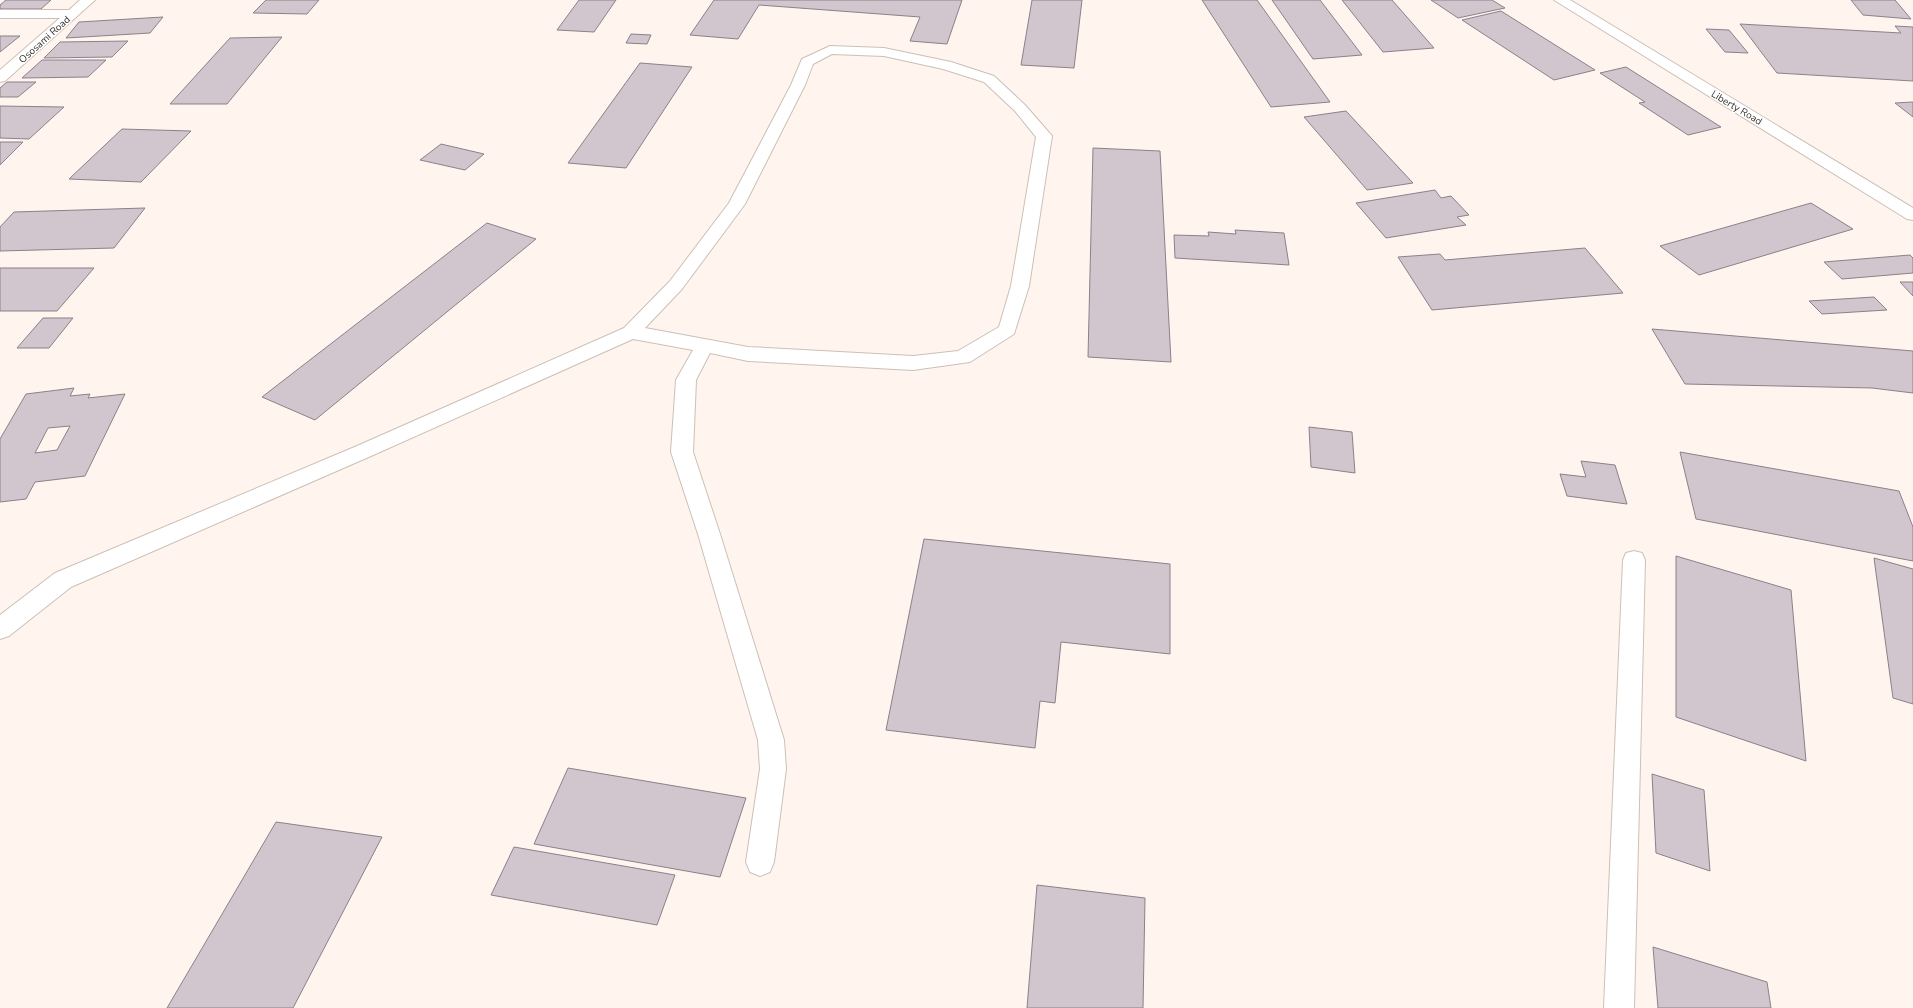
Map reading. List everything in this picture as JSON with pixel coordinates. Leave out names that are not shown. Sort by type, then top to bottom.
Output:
[{"type":"street","name":"Ososami Road","points":[[0,78],[88,0]]},
{"type":"street","name":"Liberty Road","points":[[1561,0],[1913,215]]},
{"type":"street","points":[[0,14],[72,14]]},
{"type":"street","points":[[0,629],[63,580],[364,451],[631,332],[676,285],[736,204],[798,85],[807,62],[830,50],[884,52],[946,65],[989,79],[1020,108],[1044,136],[1020,286],[1007,330],[963,357],[913,363],[748,354],[704,347],[631,332]]},
{"type":"street","points":[[704,347],[686,380],[682,452],[709,534],[771,740],[773,769],[760,862]]},
{"type":"street","points":[[1619,1008],[1634,560]]},
{"type":"building","points":[[6,0],[51,0],[41,9],[0,9],[0,5]]},
{"type":"building","points":[[266,0],[319,0],[307,14],[253,13]]},
{"type":"building","points":[[579,0],[616,0],[594,32],[557,30]]},
{"type":"building","points":[[714,0],[962,0],[947,44],[910,41],[920,17],[759,5],[738,39],[690,35]]},
{"type":"building","points":[[1032,0],[1082,0],[1074,68],[1021,65]]},
{"type":"building","points":[[1202,0],[1257,0],[1330,102],[1271,107]]},
{"type":"building","points":[[1272,0],[1320,0],[1362,55],[1313,59]]},
{"type":"building","points":[[1342,0],[1392,0],[1434,48],[1383,52]]},
{"type":"building","points":[[1431,0],[1492,0],[1505,8],[1458,18]]},
{"type":"building","points":[[1851,0],[1895,0],[1911,19],[1863,15]]},
{"type":"building","points":[[1501,11],[1595,70],[1554,80],[1462,20]]},
{"type":"building","points":[[163,17],[150,33],[66,38],[79,22]]},
{"type":"building","points":[[1740,24],[1901,33],[1895,26],[1913,27],[1913,81],[1777,73]]},
{"type":"building","points":[[1706,29],[1729,30],[1748,53],[1725,52]]},
{"type":"building","points":[[631,34],[651,35],[647,44],[626,43]]},
{"type":"building","points":[[0,36],[20,36],[0,52]]},
{"type":"building","points":[[282,37],[227,104],[170,104],[230,38]]},
{"type":"building","points":[[128,41],[112,57],[44,58],[60,42]]},
{"type":"building","points":[[42,60],[106,60],[88,77],[22,78]]},
{"type":"building","points":[[640,63],[692,67],[626,168],[568,163]]},
{"type":"building","points":[[1626,67],[1721,127],[1688,135],[1639,103],[1645,102],[1600,73]]},
{"type":"building","points":[[7,82],[36,82],[18,97],[0,97],[0,88]]},
{"type":"building","points":[[1913,102],[1913,117],[1895,103]]},
{"type":"building","points":[[0,106],[64,107],[29,139],[0,138]]},
{"type":"building","points":[[1346,111],[1413,183],[1367,190],[1304,117]]},
{"type":"building","points":[[122,129],[191,131],[141,182],[69,179]]},
{"type":"building","points":[[0,142],[23,142],[0,165]]},
{"type":"building","points":[[441,144],[484,154],[465,170],[420,160]]},
{"type":"building","points":[[1093,148],[1160,151],[1171,362],[1088,357]]},
{"type":"building","points":[[1435,190],[1441,198],[1451,196],[1469,215],[1457,217],[1466,225],[1386,238],[1356,203]]},
{"type":"building","points":[[1811,203],[1853,229],[1699,275],[1660,246]]},
{"type":"building","points":[[145,208],[114,248],[0,251],[0,227],[14,212]]},
{"type":"building","points":[[487,223],[536,239],[315,420],[262,397]]},
{"type":"building","points":[[1235,230],[1284,233],[1289,265],[1175,258],[1174,235],[1209,236],[1208,232],[1236,234]]},
{"type":"building","points":[[1585,248],[1623,293],[1432,310],[1398,257],[1440,254],[1445,260]]},
{"type":"building","points":[[1910,255],[1913,258],[1913,273],[1842,279],[1824,262]]},
{"type":"building","points":[[0,268],[94,268],[57,311],[0,311]]},
{"type":"building","points":[[1900,282],[1913,282],[1913,296]]},
{"type":"building","points":[[1874,297],[1887,310],[1822,314],[1809,301]]},
{"type":"building","points":[[43,318],[73,318],[49,348],[17,348]]},
{"type":"building","points":[[1652,329],[1913,351],[1913,393],[1872,388],[1685,384]]},
{"type":"building","points":[[74,388],[70,396],[90,394],[88,398],[125,394],[85,476],[35,482],[26,499],[0,502],[0,439],[26,394]],"holes":[[[70,426],[57,450],[35,453],[48,428]]]},
{"type":"building","points":[[1309,427],[1352,432],[1355,473],[1311,467]]},
{"type":"building","points":[[1680,452],[1899,491],[1913,527],[1913,561],[1696,519]]},
{"type":"building","points":[[1581,461],[1615,465],[1627,504],[1567,496],[1560,474],[1586,477]]},
{"type":"building","points":[[924,539],[1170,564],[1170,654],[1061,642],[1055,703],[1040,701],[1035,748],[886,730]]},
{"type":"building","points":[[1676,556],[1791,590],[1806,761],[1676,717]]},
{"type":"building","points":[[1874,558],[1913,569],[1913,704],[1893,698]]},
{"type":"building","points":[[568,768],[746,798],[720,877],[534,844]]},
{"type":"building","points":[[1652,774],[1704,790],[1710,871],[1656,853]]},
{"type":"building","points":[[276,822],[382,837],[293,1008],[167,1008]]},
{"type":"building","points":[[514,847],[675,875],[657,925],[491,895]]},
{"type":"building","points":[[1037,885],[1145,898],[1143,1008],[1027,1008]]},
{"type":"building","points":[[1653,947],[1767,982],[1771,1008],[1658,1008]]}]
